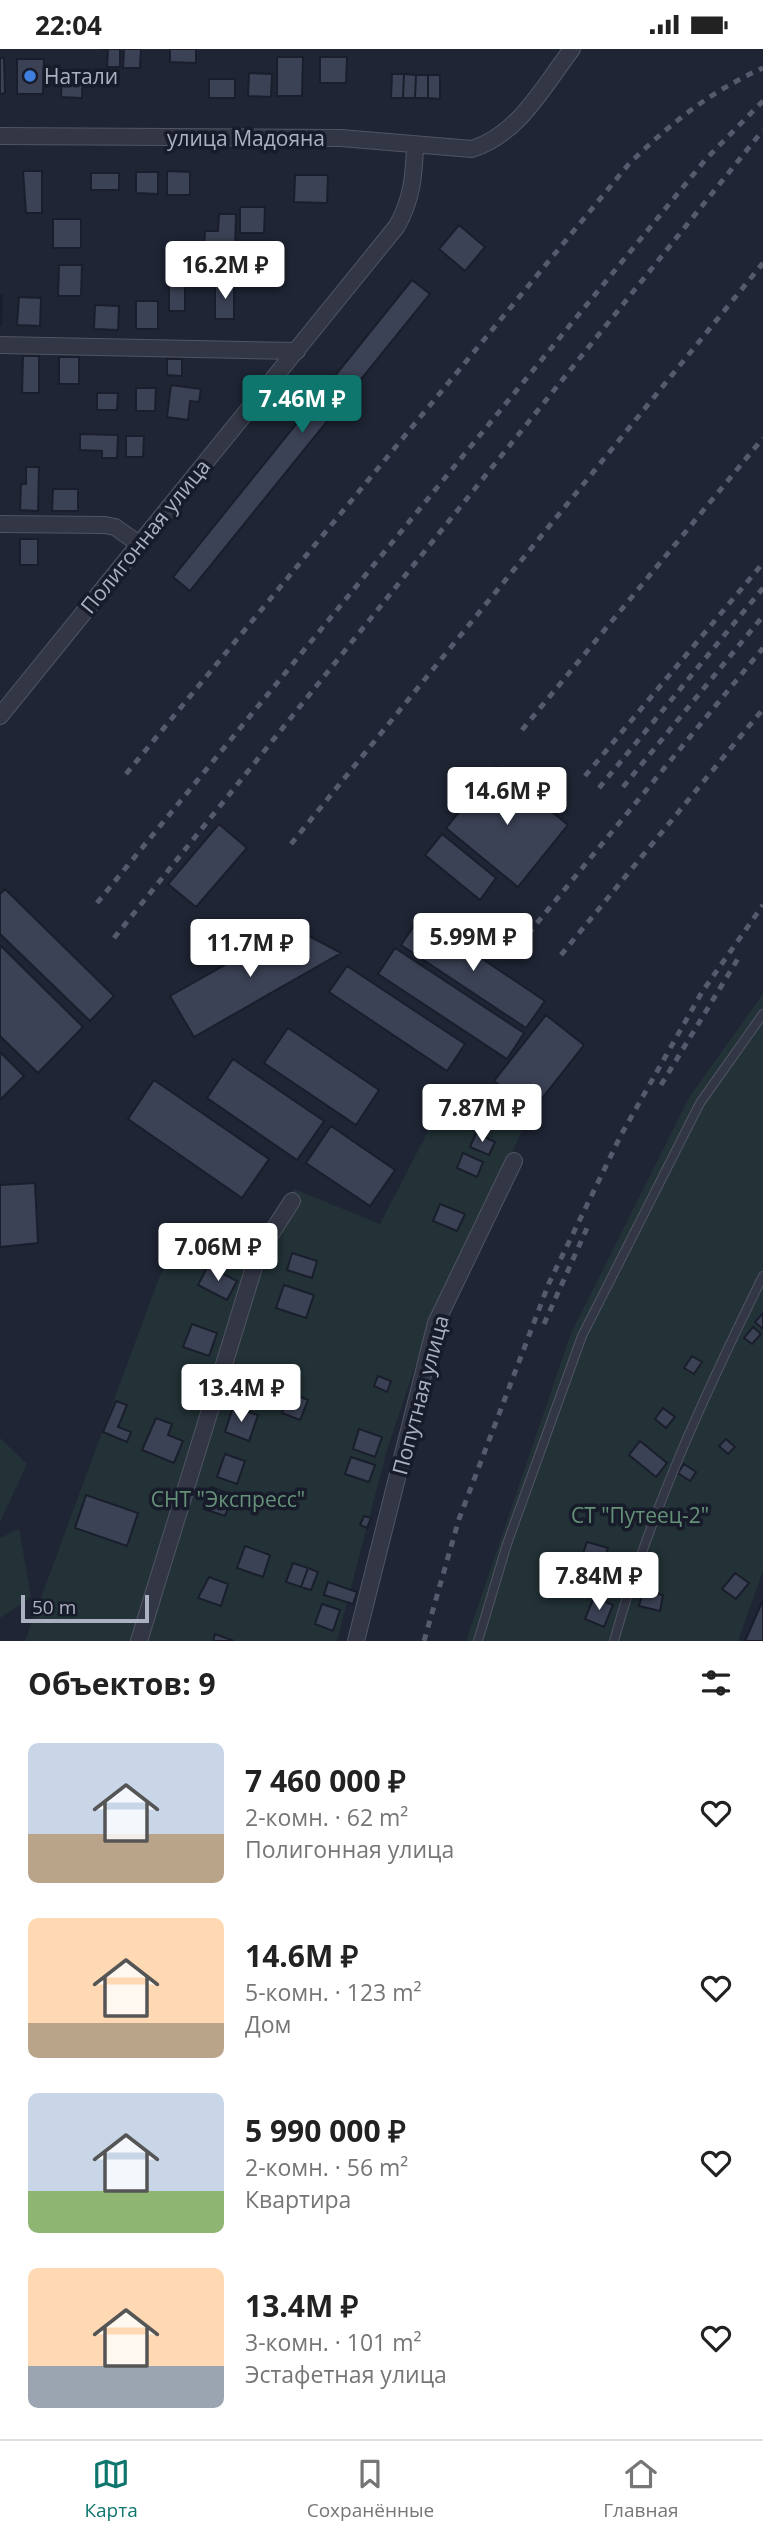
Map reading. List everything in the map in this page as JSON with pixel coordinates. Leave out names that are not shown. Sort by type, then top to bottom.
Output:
[{"type":"street","name":"улица Мадояна","points":[[0,136],[341,138],[472,149],[491,143],[513,126],[572,49]]},
{"type":"street","name":"Полигонная улица","points":[[0,716],[397,226],[412,190],[415,146]]},
{"type":"street","points":[[0,345],[297,351]]},
{"type":"street","points":[[0,524],[106,525],[116,527],[139,544]]},
{"type":"street","name":"Попутная улица","points":[[356,1641],[436,1323],[514,1161]]},
{"type":"street","points":[[139,1641],[258,1254],[292,1201]]},
{"type":"lane","points":[[478,1641],[507,1544],[582,1336],[700,1103],[763,1014]]},
{"type":"lane","points":[[614,1641],[626,1598],[693,1420],[763,1276]]},
{"type":"green space","name":"СТ \"Путеец-2\"","points":[[763,994],[763,1571],[738,1641],[466,1641],[571,1333],[690,1096]]},
{"type":"green space","name":"СНТ \"Экспресс\"","points":[[438,1112],[528,1118],[424,1340],[387,1450],[337,1641],[25,1641],[159,1278],[183,1235],[249,1262],[294,1189],[380,1224]]},
{"type":"green space","points":[[0,1438],[27,1464],[0,1522]]},
{"type":"green space","points":[[19,1529],[31,1597],[0,1618],[0,1538]]},
{"type":"building","points":[[100,49],[120,49],[120,67],[107,67],[108,50]]},
{"type":"building","points":[[124,49],[141,49],[140,68],[123,68]]},
{"type":"building","points":[[170,49],[196,49],[196,63],[170,62]]},
{"type":"building","points":[[277,57],[303,57],[302,96],[277,96]]},
{"type":"building","points":[[320,57],[347,57],[346,83],[320,83]]},
{"type":"building","points":[[0,58],[4,58],[5,93],[0,94]]},
{"type":"building","name":"Натали","points":[[17,59],[44,59],[43,94],[17,94]]},
{"type":"building","points":[[62,70],[83,71],[82,98],[61,97]]},
{"type":"building","points":[[249,73],[272,74],[271,97],[248,96]]},
{"type":"building","points":[[392,74],[404,74],[403,98],[391,98]]},
{"type":"building","points":[[404,74],[416,75],[415,98],[403,98]]},
{"type":"building","points":[[416,75],[428,75],[428,98],[415,98]]},
{"type":"building","points":[[428,75],[440,75],[440,99],[428,98]]},
{"type":"building","points":[[209,79],[235,79],[235,98],[209,98]]},
{"type":"building","points":[[23,171],[42,171],[42,213],[26,213]]},
{"type":"building","points":[[167,171],[190,172],[190,195],[167,195]]},
{"type":"building","points":[[136,172],[158,172],[158,194],[136,193]]},
{"type":"building","points":[[91,173],[119,173],[119,190],[91,190]]},
{"type":"building","points":[[295,175],[328,175],[327,203],[294,202]]},
{"type":"building","points":[[240,207],[265,207],[264,233],[240,233]]},
{"type":"building","points":[[219,214],[236,214],[235,251],[204,250],[205,231],[218,231]]},
{"type":"building","points":[[53,219],[81,219],[81,248],[53,248]]},
{"type":"building","points":[[459,225],[485,247],[465,271],[439,249]]},
{"type":"building","points":[[237,262],[274,262],[274,277],[256,277],[256,286],[237,286]]},
{"type":"building","points":[[59,265],[82,265],[81,296],[58,296]]},
{"type":"building","points":[[169,279],[185,279],[185,311],[169,311]]},
{"type":"building","points":[[412,280],[430,294],[190,591],[173,577]]},
{"type":"building","points":[[215,284],[234,284],[234,319],[215,319]]},
{"type":"building","points":[[2,295],[1,325],[0,325]]},
{"type":"building","points":[[19,297],[41,298],[40,326],[17,325]]},
{"type":"building","points":[[136,301],[158,301],[158,329],[136,329]]},
{"type":"building","points":[[95,305],[119,306],[118,330],[94,329]]},
{"type":"building","points":[[23,356],[39,356],[39,393],[22,393]]},
{"type":"building","points":[[59,357],[79,357],[79,384],[59,384]]},
{"type":"building","points":[[167,359],[182,359],[182,376],[167,375]]},
{"type":"building","points":[[171,385],[201,389],[199,402],[190,401],[188,420],[167,417]]},
{"type":"building","points":[[136,388],[156,388],[155,411],[136,411]]},
{"type":"building","points":[[97,393],[118,393],[117,410],[97,410]]},
{"type":"building","points":[[80,434],[118,435],[117,458],[102,458],[102,451],[80,450]]},
{"type":"building","points":[[126,436],[144,436],[143,457],[126,457]]},
{"type":"building","points":[[26,467],[39,467],[38,511],[20,510],[21,484],[26,484]]},
{"type":"building","points":[[53,489],[78,489],[78,511],[52,511]]},
{"type":"building","points":[[20,539],[38,539],[38,565],[20,565]]},
{"type":"building","points":[[496,766],[568,825],[518,887],[446,828]]},
{"type":"building","points":[[219,824],[247,848],[196,907],[168,884]]},
{"type":"building","points":[[442,834],[496,878],[480,900],[425,855]]},
{"type":"building","points":[[5,889],[114,996],[90,1021],[0,934],[0,894]]},
{"type":"building","points":[[420,917],[545,1001],[526,1028],[401,945]]},
{"type":"building","points":[[292,927],[341,953],[194,1037],[170,996]]},
{"type":"building","points":[[0,945],[83,1027],[38,1073],[0,1036]]},
{"type":"building","points":[[395,948],[524,1033],[507,1059],[378,974]]},
{"type":"building","points":[[347,966],[465,1044],[447,1071],[329,992]]},
{"type":"building","points":[[546,1015],[584,1045],[532,1111],[494,1081]]},
{"type":"building","points":[[288,1028],[379,1090],[356,1125],[264,1063]]},
{"type":"building","points":[[0,1052],[24,1076],[0,1100]]},
{"type":"building","points":[[233,1059],[324,1121],[297,1160],[207,1098]]},
{"type":"building","points":[[154,1080],[269,1159],[242,1198],[128,1119]]},
{"type":"building","points":[[331,1126],[395,1170],[370,1206],[306,1163]]},
{"type":"building","points":[[476,1133],[495,1142],[489,1155],[470,1147]]},
{"type":"building","points":[[463,1153],[483,1162],[477,1177],[457,1168]]},
{"type":"building","points":[[35,1183],[38,1243],[0,1247],[0,1185]]},
{"type":"building","points":[[440,1204],[465,1214],[457,1231],[433,1221]]},
{"type":"building","points":[[292,1253],[317,1261],[312,1278],[287,1270]]},
{"type":"building","points":[[208,1266],[237,1281],[227,1300],[198,1285]]},
{"type":"building","points":[[284,1285],[314,1295],[306,1318],[276,1308]]},
{"type":"building","points":[[763,1313],[763,1329],[755,1322]]},
{"type":"building","points":[[192,1324],[217,1333],[209,1356],[183,1347]]},
{"type":"building","points":[[753,1327],[761,1334],[752,1344],[744,1338]]},
{"type":"building","points":[[692,1356],[702,1362],[694,1374],[684,1368]]},
{"type":"building","points":[[195,1365],[217,1374],[209,1393],[187,1384]]},
{"type":"building","points":[[378,1376],[391,1381],[387,1392],[374,1386]]},
{"type":"building","points":[[280,1388],[308,1400],[300,1420],[282,1413],[286,1403],[276,1399]]},
{"type":"building","points":[[116,1401],[127,1405],[118,1427],[131,1432],[127,1442],[103,1432]]},
{"type":"building","points":[[233,1407],[258,1415],[249,1441],[225,1432]]},
{"type":"building","points":[[663,1408],[675,1417],[666,1428],[655,1419]]},
{"type":"building","points":[[156,1418],[172,1424],[168,1435],[183,1441],[174,1463],[142,1450]]},
{"type":"building","points":[[359,1429],[382,1437],[375,1457],[353,1449]]},
{"type":"building","points":[[726,1439],[735,1447],[728,1454],[719,1446]]},
{"type":"building","points":[[640,1441],[667,1463],[656,1477],[629,1455]]},
{"type":"building","points":[[225,1454],[245,1461],[237,1484],[217,1477]]},
{"type":"building","points":[[351,1457],[375,1465],[369,1482],[345,1474]]},
{"type":"building","points":[[684,1464],[696,1472],[690,1481],[678,1473]]},
{"type":"building","points":[[211,1487],[233,1495],[225,1516],[204,1509]]},
{"type":"building","points":[[86,1495],[138,1513],[127,1546],[75,1528]]},
{"type":"building","points":[[364,1516],[371,1518],[367,1528],[360,1525]]},
{"type":"building","points":[[587,1542],[608,1548],[601,1569],[580,1562]]},
{"type":"building","points":[[245,1546],[270,1555],[263,1577],[237,1568]]},
{"type":"building","points":[[293,1563],[308,1568],[301,1587],[286,1582]]},
{"type":"building","points":[[606,1567],[621,1571],[617,1586],[602,1582]]},
{"type":"building","points":[[308,1568],[318,1572],[311,1590],[301,1587]]},
{"type":"building","points":[[735,1573],[749,1583],[736,1599],[722,1589]]},
{"type":"building","points":[[209,1577],[228,1584],[221,1606],[198,1598]]},
{"type":"building","points":[[328,1582],[357,1592],[353,1604],[324,1595]]},
{"type":"building","points":[[643,1591],[663,1595],[660,1611],[639,1606]]},
{"type":"building","points":[[594,1597],[613,1605],[604,1627],[585,1619]]},
{"type":"building","points":[[763,1600],[763,1641],[745,1641]]},
{"type":"building","points":[[322,1604],[340,1610],[333,1631],[315,1624]]},
{"type":"building","points":[[215,1634],[234,1641],[213,1641]]},
{"type":"railway","points":[[126,774],[628,165],[691,110],[726,87],[763,68]]},
{"type":"railway","points":[[97,903],[706,159],[763,101]]},
{"type":"railway","points":[[114,938],[763,130]]},
{"type":"railway","points":[[291,844],[763,263]]},
{"type":"railway","points":[[522,730],[763,438]]},
{"type":"railway","points":[[585,776],[763,563]]},
{"type":"railway","points":[[599,788],[763,588]]},
{"type":"railway","points":[[623,787],[763,616]]},
{"type":"railway","points":[[528,934],[763,648]]},
{"type":"railway","points":[[561,955],[763,709]]},
{"type":"railway","points":[[424,1641],[459,1519],[549,1283],[621,1135],[702,992],[763,905]]},
{"type":"railway","points":[[661,1085],[739,957]]},
{"type":"railway","points":[[544,1324],[587,1228]]},
{"type":"place","name":"Натали","points":[[30,76]]}]
